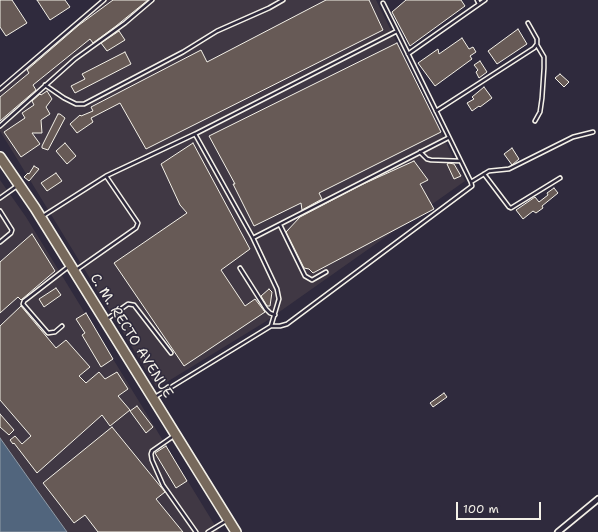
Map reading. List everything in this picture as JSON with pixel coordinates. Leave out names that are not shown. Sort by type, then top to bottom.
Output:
[{"type":"highway","name":"C. M. RECTO AVENUE","points":[[1,161],[19,185],[105,320],[236,532]]},
{"type":"street","points":[[558,532],[598,499]]},
{"type":"lane","points":[[0,89],[104,0]]},
{"type":"lane","points":[[0,126],[75,59],[125,23],[152,0]]},
{"type":"lane","points":[[45,85],[76,104],[84,104],[184,52],[217,32],[283,0]]},
{"type":"lane","points":[[476,0],[479,4]]},
{"type":"lane","points":[[408,54],[485,0]]},
{"type":"lane","points":[[153,398],[271,326],[287,324],[471,187],[471,182],[448,138],[383,3]]},
{"type":"lane","points":[[528,23],[544,56],[542,98],[540,112],[535,121]]},
{"type":"lane","points":[[40,218],[106,176],[195,134],[397,31]]},
{"type":"lane","points":[[436,111],[534,48],[537,44]]},
{"type":"lane","points":[[471,182],[489,171],[509,169],[573,137],[593,132]]},
{"type":"lane","points":[[195,134],[253,238],[279,292],[280,299],[271,326]]},
{"type":"lane","points":[[253,238],[448,138]]},
{"type":"lane","points":[[420,152],[427,159],[431,160],[460,161]]},
{"type":"lane","points":[[484,174],[511,208],[560,178]]},
{"type":"lane","points":[[62,326],[55,332],[48,333],[23,304],[24,301],[138,226],[138,223],[106,176]]},
{"type":"lane","points":[[0,198],[19,185]]},
{"type":"lane","points":[[0,211],[12,230],[11,234],[0,242]]},
{"type":"lane","points":[[280,225],[306,276],[312,280],[326,272]]},
{"type":"lane","points":[[240,268],[266,309],[275,315]]},
{"type":"lane","points":[[105,320],[128,304],[134,305],[171,353]]},
{"type":"lane","points":[[175,435],[150,454],[163,485],[196,532]]},
{"type":"lane","points":[[208,532],[228,519]]},
{"type":"shaded area","points":[[103,0],[376,0],[465,181],[265,322],[157,388],[0,131],[0,87]]},
{"type":"shaded area","points":[[0,180],[26,217],[219,532],[67,532],[0,438]]},
{"type":"water","points":[[0,438],[34,486],[67,532],[0,532]]},
{"type":"building","points":[[0,0],[12,0],[27,23],[6,36],[0,27]]},
{"type":"building","points":[[37,0],[65,0],[70,7],[50,20]]},
{"type":"building","points":[[113,0],[148,0],[93,43],[90,39],[33,85],[36,90],[0,121],[0,97],[29,73],[27,70],[79,25]]},
{"type":"building","points":[[326,0],[369,0],[383,30],[146,149],[120,103],[91,118],[93,122],[77,133],[70,124],[80,115],[81,116],[93,111],[91,107],[201,50],[207,62]]},
{"type":"building","points":[[406,0],[461,0],[465,6],[410,46],[392,12]]},
{"type":"building","points":[[518,29],[527,44],[497,64],[488,51]]},
{"type":"building","points":[[119,31],[125,40],[107,51],[101,43]]},
{"type":"building","points":[[462,38],[469,49],[473,47],[476,52],[470,56],[472,59],[435,86],[418,63],[438,49],[439,54]]},
{"type":"building","points":[[397,43],[441,132],[319,193],[322,199],[302,210],[301,203],[254,226],[233,184],[235,184],[209,136]]},
{"type":"building","points":[[125,52],[131,64],[75,93],[71,86],[85,79],[82,74]]},
{"type":"building","points":[[480,61],[487,72],[479,78],[476,72],[478,70],[474,65]]},
{"type":"building","points":[[560,74],[569,82],[564,87],[555,78]]},
{"type":"building","points":[[484,87],[492,98],[472,111],[467,103],[474,99],[472,97]]},
{"type":"building","points":[[47,91],[52,99],[46,107],[50,114],[41,120],[42,133],[32,133],[40,144],[21,157],[4,132],[25,118],[22,113],[34,105],[32,101],[40,94],[41,95]]},
{"type":"building","points":[[58,114],[65,118],[48,150],[42,148],[42,146]]},
{"type":"building","points":[[65,143],[76,156],[67,164],[56,151]]},
{"type":"building","points":[[193,143],[250,249],[221,270],[245,306],[255,299],[265,312],[184,366],[114,263],[187,213],[180,205],[161,164]]},
{"type":"building","points":[[512,148],[519,159],[512,165],[504,154]]},
{"type":"building","points":[[414,161],[428,180],[420,184],[434,209],[313,273],[309,269],[304,268],[286,232],[300,217],[361,185]]},
{"type":"building","points":[[447,164],[454,164],[461,176],[454,179]]},
{"type":"building","points":[[34,166],[39,169],[29,181],[24,177],[28,173],[29,174]]},
{"type":"building","points":[[56,173],[62,181],[47,191],[41,183]]},
{"type":"building","points":[[554,188],[558,193],[536,213],[533,211],[523,219],[516,210],[535,197],[539,202]]},
{"type":"building","points":[[32,234],[55,271],[21,300],[18,297],[0,313],[0,262]]},
{"type":"building","points":[[56,288],[61,295],[44,307],[39,299]]},
{"type":"building","points":[[269,289],[272,292],[270,306],[267,306],[261,296]]},
{"type":"building","points":[[21,306],[56,348],[66,340],[90,367],[79,376],[86,383],[99,372],[105,379],[117,372],[128,389],[118,396],[130,410],[110,426],[102,415],[37,473],[10,440],[15,436],[22,444],[31,436],[0,400],[0,326]]},
{"type":"building","points":[[86,313],[113,359],[101,367],[82,335],[85,333],[76,319]]},
{"type":"building","points":[[444,393],[447,397],[433,407],[430,403]]},
{"type":"building","points":[[137,406],[153,427],[146,433],[130,411]]},
{"type":"building","points":[[0,414],[14,430],[9,435],[0,427]]},
{"type":"building","points":[[112,427],[165,492],[156,499],[183,532],[98,532],[85,515],[74,523],[43,483]]},
{"type":"building","points":[[166,446],[187,481],[176,488],[155,453]]}]
